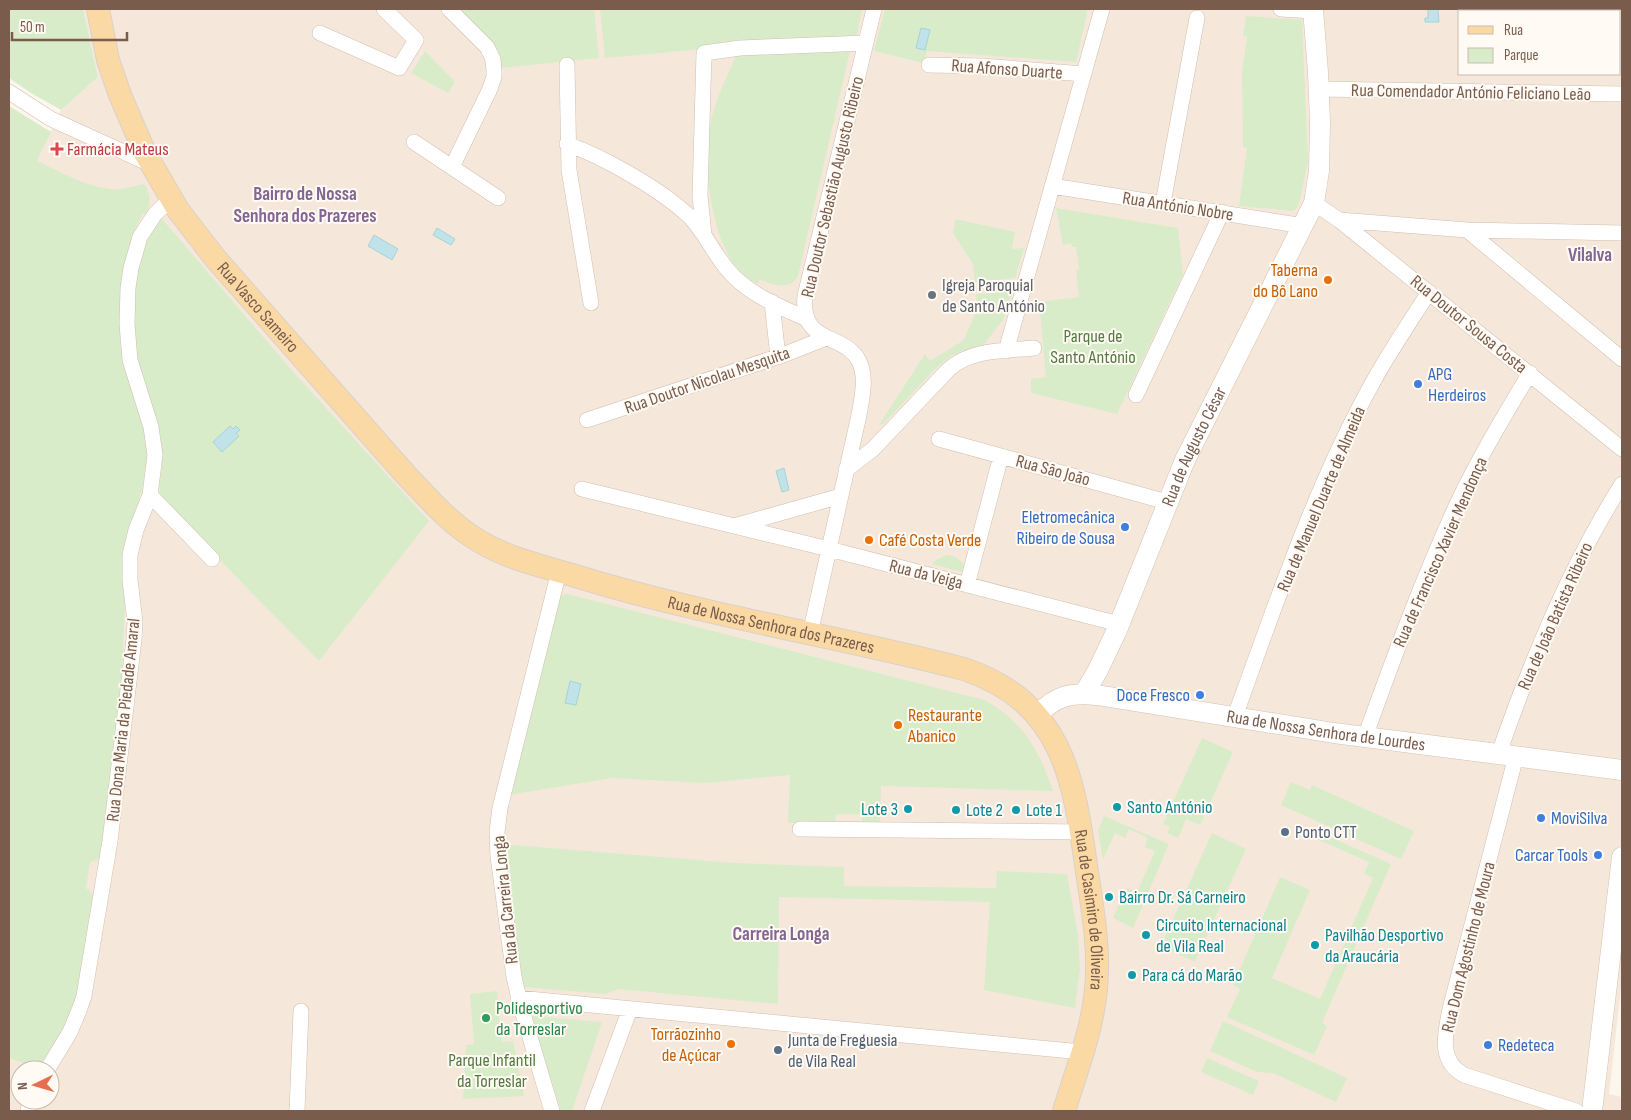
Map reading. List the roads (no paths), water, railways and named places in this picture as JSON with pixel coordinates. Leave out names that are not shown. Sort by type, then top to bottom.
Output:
[{"type":"main road","name":"Rua Vasco Sameiro","points":[[98,9],[105,50],[115,84],[140,142],[184,220],[214,258],[435,506],[479,542],[498,551]]},
{"type":"main road","name":"Rua de Nossa Senhora dos Prazeres","points":[[498,551],[608,586],[951,666],[993,680],[1024,702],[1037,715]]},
{"type":"main road","name":"Rua de Casimiro de Oliveira","points":[[1037,715],[1055,742],[1064,763],[1074,796],[1093,912],[1097,972],[1096,990],[1091,1020],[1064,1111]]},
{"type":"street","points":[[320,33],[399,68],[416,40],[384,9]]},
{"type":"street","points":[[449,9],[487,47],[494,71],[489,91],[452,167]]},
{"type":"street","name":"Rua Doutor Sebastião Augusto Ribeiro","points":[[810,634],[862,397],[863,381],[859,361],[851,351],[816,332],[808,318],[804,302],[874,9]]},
{"type":"street","points":[[1006,351],[1102,9]]},
{"type":"street","points":[[1281,9],[1313,10]]},
{"type":"street","name":"Rua de Augusto César","points":[[1084,694],[1101,664],[1119,624],[1167,502],[1194,442],[1314,204],[1319,171],[1319,89],[1313,10]]},
{"type":"street","points":[[1163,203],[1197,18]]},
{"type":"street","points":[[704,235],[700,173],[704,53],[740,48],[866,43]]},
{"type":"street","points":[[567,65],[567,144],[570,183],[591,303]]},
{"type":"street","name":"Rua Afonso Duarte","points":[[929,65],[982,66],[1084,74]]},
{"type":"street","name":"Rua Comendador António Feliciano Leão","points":[[1319,89],[1622,94]]},
{"type":"street","points":[[9,92],[51,119],[152,165]]},
{"type":"street","points":[[414,142],[498,198]]},
{"type":"street","points":[[567,144],[597,156],[658,192],[688,215],[732,276],[746,287],[772,302],[808,318]]},
{"type":"street","name":"Rua António Nobre","points":[[1052,186],[1304,226]]},
{"type":"street","name":"Rua Dona Maria da Piedade Amaral","points":[[53,1060],[70,1032],[80,1008],[96,929],[110,842],[134,639],[135,616],[130,580],[130,555],[136,530],[150,495],[154,468],[154,442],[151,427],[130,360],[127,308],[131,268],[140,237],[155,214],[171,199]]},
{"type":"street","name":"Rua Doutor Sousa Costa","points":[[1314,204],[1339,220],[1622,449]]},
{"type":"street","points":[[1136,395],[1222,212]]},
{"type":"street","points":[[1339,220],[1467,230],[1622,233]]},
{"type":"street","points":[[1467,230],[1622,359]]},
{"type":"street","name":"Rua de Manuel Duarte de Almeida","points":[[1235,716],[1304,530],[1334,462],[1372,382],[1429,292]]},
{"type":"street","points":[[772,302],[778,357]]},
{"type":"street","name":"Rua Doutor Nicolau Mesquita","points":[[588,420],[778,357],[826,338]]},
{"type":"street","points":[[846,470],[873,450],[949,369],[959,361],[978,354],[1034,348]]},
{"type":"street","name":"Rua de Francisco Xavier Mendonça","points":[[1365,737],[1393,658],[1460,498],[1492,436],[1530,373]]},
{"type":"street","name":"Rua São João","points":[[939,439],[1167,502]]},
{"type":"street","points":[[967,585],[1001,456]]},
{"type":"street","name":"Rua de João Batista Ribeiro","points":[[1508,755],[1519,695],[1558,602],[1580,557],[1622,484]]},
{"type":"street","name":"Rua da Veiga","points":[[582,489],[829,549],[1119,624]]},
{"type":"street","points":[[150,495],[212,559]]},
{"type":"street","name":"Rua da Veiga","points":[[732,526],[841,496]]},
{"type":"street","name":"Rua da Carreira Longa","points":[[552,1111],[518,998],[497,845],[498,820],[559,571]]},
{"type":"street","name":"Rua de Nossa Senhora de Lourdes","points":[[1037,715],[1054,700],[1066,696],[1084,694],[1365,737],[1622,770]]},
{"type":"street","name":"Rua Dom Agostinho de Moura","points":[[1508,755],[1450,1009],[1445,1049],[1451,1065],[1464,1075],[1576,1111]]},
{"type":"street","points":[[800,829],[1081,832]]},
{"type":"street","points":[[1592,1111],[1622,857]]},
{"type":"street","points":[[518,998],[1082,1052]]},
{"type":"street","points":[[592,1111],[630,1009]]},
{"type":"street","points":[[297,1111],[301,1011]]},
{"type":"water","points":[[1428,9],[1438,9],[1439,22],[1425,22],[1425,18],[1428,18]]},
{"type":"water","points":[[921,28],[930,30],[925,50],[916,48]]},
{"type":"water","points":[[437,228],[455,239],[451,245],[433,235]]},
{"type":"water","points":[[374,235],[398,249],[392,260],[368,246]]},
{"type":"water","points":[[230,426],[233,429],[236,426],[240,430],[236,433],[239,436],[222,452],[213,442]]},
{"type":"water","points":[[784,468],[789,490],[782,492],[776,471]]},
{"type":"water","points":[[570,681],[581,684],[576,705],[565,703]]},
{"type":"place","name":"Farmácia Mateus","points":[[57,149]]},
{"type":"place","name":"Taberna do Bô Lano","points":[[1328,280]]},
{"type":"place","name":"Igreja Paroquial de Santo António","points":[[932,295]]},
{"type":"place","name":"APG Herdeiros","points":[[1418,384]]},
{"type":"place","name":"Eletromecânica Ribeiro de Sousa","points":[[1125,527]]},
{"type":"place","name":"Café Costa Verde","points":[[869,540]]},
{"type":"place","name":"Doce Fresco","points":[[1200,695]]},
{"type":"place","name":"Restaurante Abanico","points":[[898,725]]},
{"type":"place","name":"Santo António","points":[[1117,807]]},
{"type":"place","name":"Lote 3","points":[[908,809]]},
{"type":"place","name":"Lote 2","points":[[956,810]]},
{"type":"place","name":"Lote 1","points":[[1016,810]]},
{"type":"place","name":"MoviSilva","points":[[1541,818]]},
{"type":"place","name":"Ponto CTT","points":[[1285,832]]},
{"type":"place","name":"Carcar Tools","points":[[1598,855]]},
{"type":"place","name":"Bairro Dr. Sá Carneiro","points":[[1109,897]]},
{"type":"place","name":"Circuito Internacional de Vila Real","points":[[1146,935]]},
{"type":"place","name":"Pavilhão Desportivo da Araucária","points":[[1315,945]]},
{"type":"place","name":"Para cá do Marão","points":[[1132,975]]},
{"type":"place","name":"Polidesportivo da Torreslar","points":[[486,1018]]},
{"type":"place","name":"Torrãozinho de Açúcar","points":[[731,1044]]},
{"type":"place","name":"Redeteca","points":[[1488,1045]]},
{"type":"place","name":"Junta de Freguesia de Vila Real","points":[[778,1050]]},
{"type":"district","name":"Bairro de Nossa Senhora dos Prazeres","points":[[305,204]]},
{"type":"district","name":"Vilalva","points":[[1590,254]]},
{"type":"district","name":"Carreira Longa","points":[[781,933]]},
{"type":"park label","name":"Parque de Santo António","points":[[1093,346]]},
{"type":"park label","name":"Parque Infantil da Torreslar","points":[[492,1070]]}]
